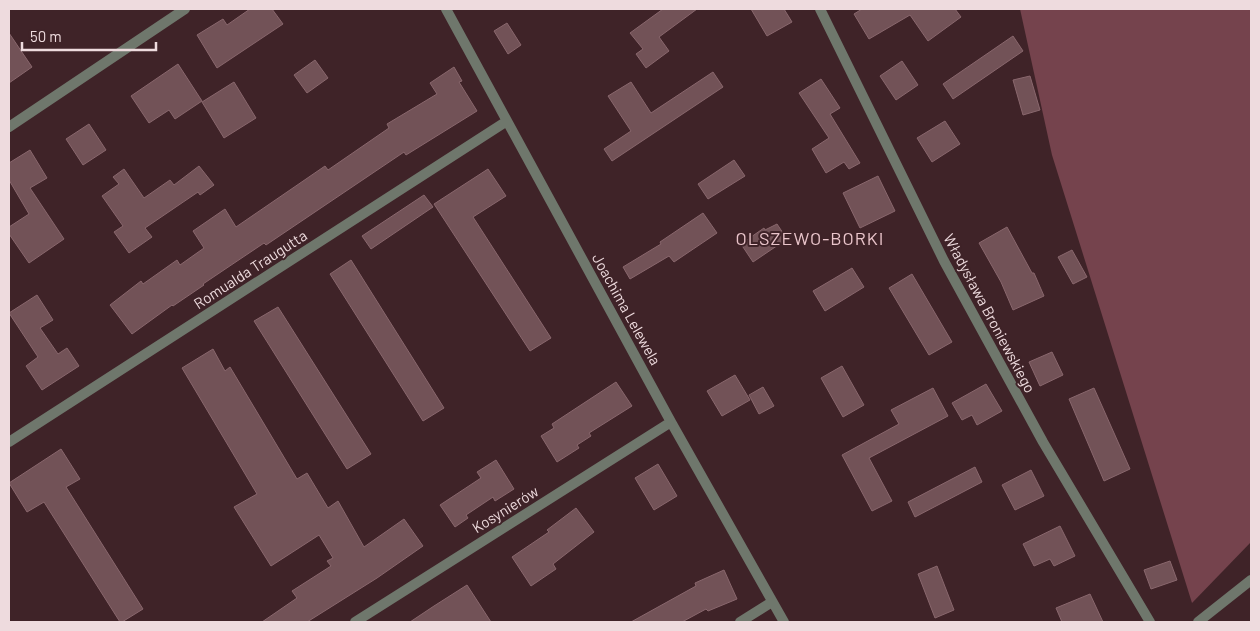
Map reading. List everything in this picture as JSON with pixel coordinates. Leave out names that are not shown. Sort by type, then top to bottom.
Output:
[{"type":"street","points":[[9,127],[185,9]]},
{"type":"street","name":"Joachima Lelewela","points":[[446,9],[671,422],[784,622]]},
{"type":"street","name":"Władysława Broniewskiego","points":[[820,9],[944,261],[1043,442],[1150,622]]},
{"type":"street","name":"Romualda Traugutta","points":[[9,442],[507,121]]},
{"type":"street","name":"Kosynierów","points":[[355,622],[671,422]]},
{"type":"street","points":[[1198,622],[1251,580]]},
{"type":"street","points":[[740,622],[772,602]]},
{"type":"shaded area","points":[[1020,9],[1251,9],[1251,542],[1192,603],[1052,155]]},
{"type":"building","points":[[250,9],[272,9],[283,24],[217,68],[197,35],[223,19],[227,25]]},
{"type":"building","points":[[663,9],[697,9],[659,37],[669,51],[646,68],[636,54],[643,49],[630,33]]},
{"type":"building","points":[[751,9],[784,9],[792,22],[767,36]]},
{"type":"building","points":[[862,9],[955,9],[961,17],[928,41],[910,15],[869,39],[854,14]]},
{"type":"building","points":[[507,23],[521,45],[508,54],[494,31]]},
{"type":"building","points":[[9,33],[32,67],[9,83]]},
{"type":"building","points":[[1013,36],[1023,51],[953,99],[943,84]]},
{"type":"building","points":[[315,60],[328,78],[307,93],[294,75]]},
{"type":"building","points":[[902,61],[918,85],[896,100],[880,76]]},
{"type":"building","points":[[178,64],[202,101],[175,119],[169,110],[149,123],[131,96]]},
{"type":"building","points":[[454,67],[462,81],[459,82],[477,111],[406,155],[404,152],[266,245],[264,243],[132,334],[110,305],[141,281],[143,284],[177,260],[180,265],[204,248],[193,231],[225,209],[236,227],[325,166],[328,170],[389,128],[387,124],[437,94],[430,83]]},
{"type":"building","points":[[713,72],[723,87],[612,161],[604,149],[631,131],[608,96],[631,82],[651,113]]},
{"type":"building","points":[[1030,76],[1040,110],[1023,115],[1013,80]]},
{"type":"building","points":[[821,79],[840,108],[830,114],[860,163],[849,169],[844,162],[826,173],[812,149],[829,138],[799,93]]},
{"type":"building","points":[[234,82],[256,118],[224,138],[202,102]]},
{"type":"building","points":[[945,121],[960,144],[932,162],[917,138]]},
{"type":"building","points":[[89,124],[106,150],[83,165],[66,139]]},
{"type":"building","points":[[30,150],[47,178],[30,188],[64,239],[29,263],[9,234],[9,227],[29,214],[9,180],[9,163]]},
{"type":"building","points":[[734,160],[745,176],[708,199],[698,184]]},
{"type":"building","points":[[199,166],[214,185],[200,195],[198,192],[145,228],[152,237],[129,253],[114,232],[123,226],[102,196],[119,184],[113,177],[124,169],[144,198],[170,180],[174,185]]},
{"type":"building","points":[[488,169],[506,196],[473,217],[551,338],[530,351],[434,204]]},
{"type":"building","points":[[878,176],[895,211],[860,228],[843,193]]},
{"type":"building","points":[[424,195],[433,207],[371,249],[362,236]]},
{"type":"building","points":[[703,213],[717,233],[674,262],[669,256],[630,279],[623,267],[661,244],[660,242]]},
{"type":"building","points":[[777,224],[787,239],[753,262],[741,244],[764,228],[765,230]]},
{"type":"building","points":[[1007,227],[1032,273],[1034,273],[1044,296],[1013,310],[1001,282],[979,243]]},
{"type":"building","points":[[1072,250],[1087,277],[1073,284],[1058,257]]},
{"type":"building","points":[[351,260],[444,408],[423,421],[330,274]]},
{"type":"building","points":[[852,268],[864,287],[825,311],[813,291]]},
{"type":"building","points":[[912,274],[952,342],[929,355],[889,288]]},
{"type":"building","points":[[37,295],[53,320],[40,328],[58,354],[67,348],[79,366],[42,390],[26,366],[38,357],[9,313]]},
{"type":"building","points":[[278,307],[371,454],[347,469],[254,321]]},
{"type":"building","points":[[213,349],[225,371],[230,367],[297,479],[307,473],[328,508],[338,501],[364,547],[404,519],[423,546],[377,578],[307,622],[262,622],[297,598],[292,591],[331,566],[327,561],[333,558],[319,535],[271,566],[234,507],[257,494],[182,368]]},
{"type":"building","points":[[1052,352],[1063,375],[1040,386],[1029,362]]},
{"type":"building","points":[[842,366],[864,405],[843,417],[821,378]]},
{"type":"building","points":[[735,375],[750,400],[722,416],[707,391]]},
{"type":"building","points":[[616,382],[632,406],[589,433],[591,436],[577,445],[579,448],[557,462],[541,436],[554,428],[552,424]]},
{"type":"building","points":[[986,384],[1002,411],[977,425],[972,415],[962,420],[952,403]]},
{"type":"building","points":[[763,387],[774,406],[759,414],[749,395]]},
{"type":"building","points":[[933,388],[948,416],[869,458],[892,501],[872,511],[842,455],[899,424],[891,410]]},
{"type":"building","points":[[1094,388],[1130,469],[1104,481],[1069,399]]},
{"type":"building","points":[[61,449],[80,479],[66,487],[143,609],[122,622],[120,622],[44,502],[27,512],[9,483]]},
{"type":"building","points":[[496,460],[514,489],[495,501],[493,497],[466,515],[468,518],[455,527],[440,505],[481,478],[477,472]]},
{"type":"building","points":[[658,464],[677,496],[654,510],[635,478]]},
{"type":"building","points":[[975,467],[982,482],[915,517],[908,502]]},
{"type":"building","points":[[1031,470],[1044,496],[1015,510],[1002,485]]},
{"type":"building","points":[[576,508],[594,532],[553,564],[556,569],[531,586],[512,557],[549,532],[547,530]]},
{"type":"building","points":[[1060,526],[1075,556],[1054,566],[1050,559],[1034,566],[1023,544]]},
{"type":"building","points":[[1170,561],[1177,580],[1151,589],[1144,570]]},
{"type":"building","points":[[937,566],[954,610],[935,618],[918,574]]},
{"type":"building","points":[[724,570],[737,599],[708,611],[706,609],[682,622],[631,622],[696,586],[695,583]]},
{"type":"building","points":[[467,585],[491,622],[410,622],[434,606]]},
{"type":"building","points":[[1090,594],[1103,622],[1062,622],[1056,608]]},
{"type":"district","name":"OLSZEWO-BORKI","points":[[810,238]]}]
